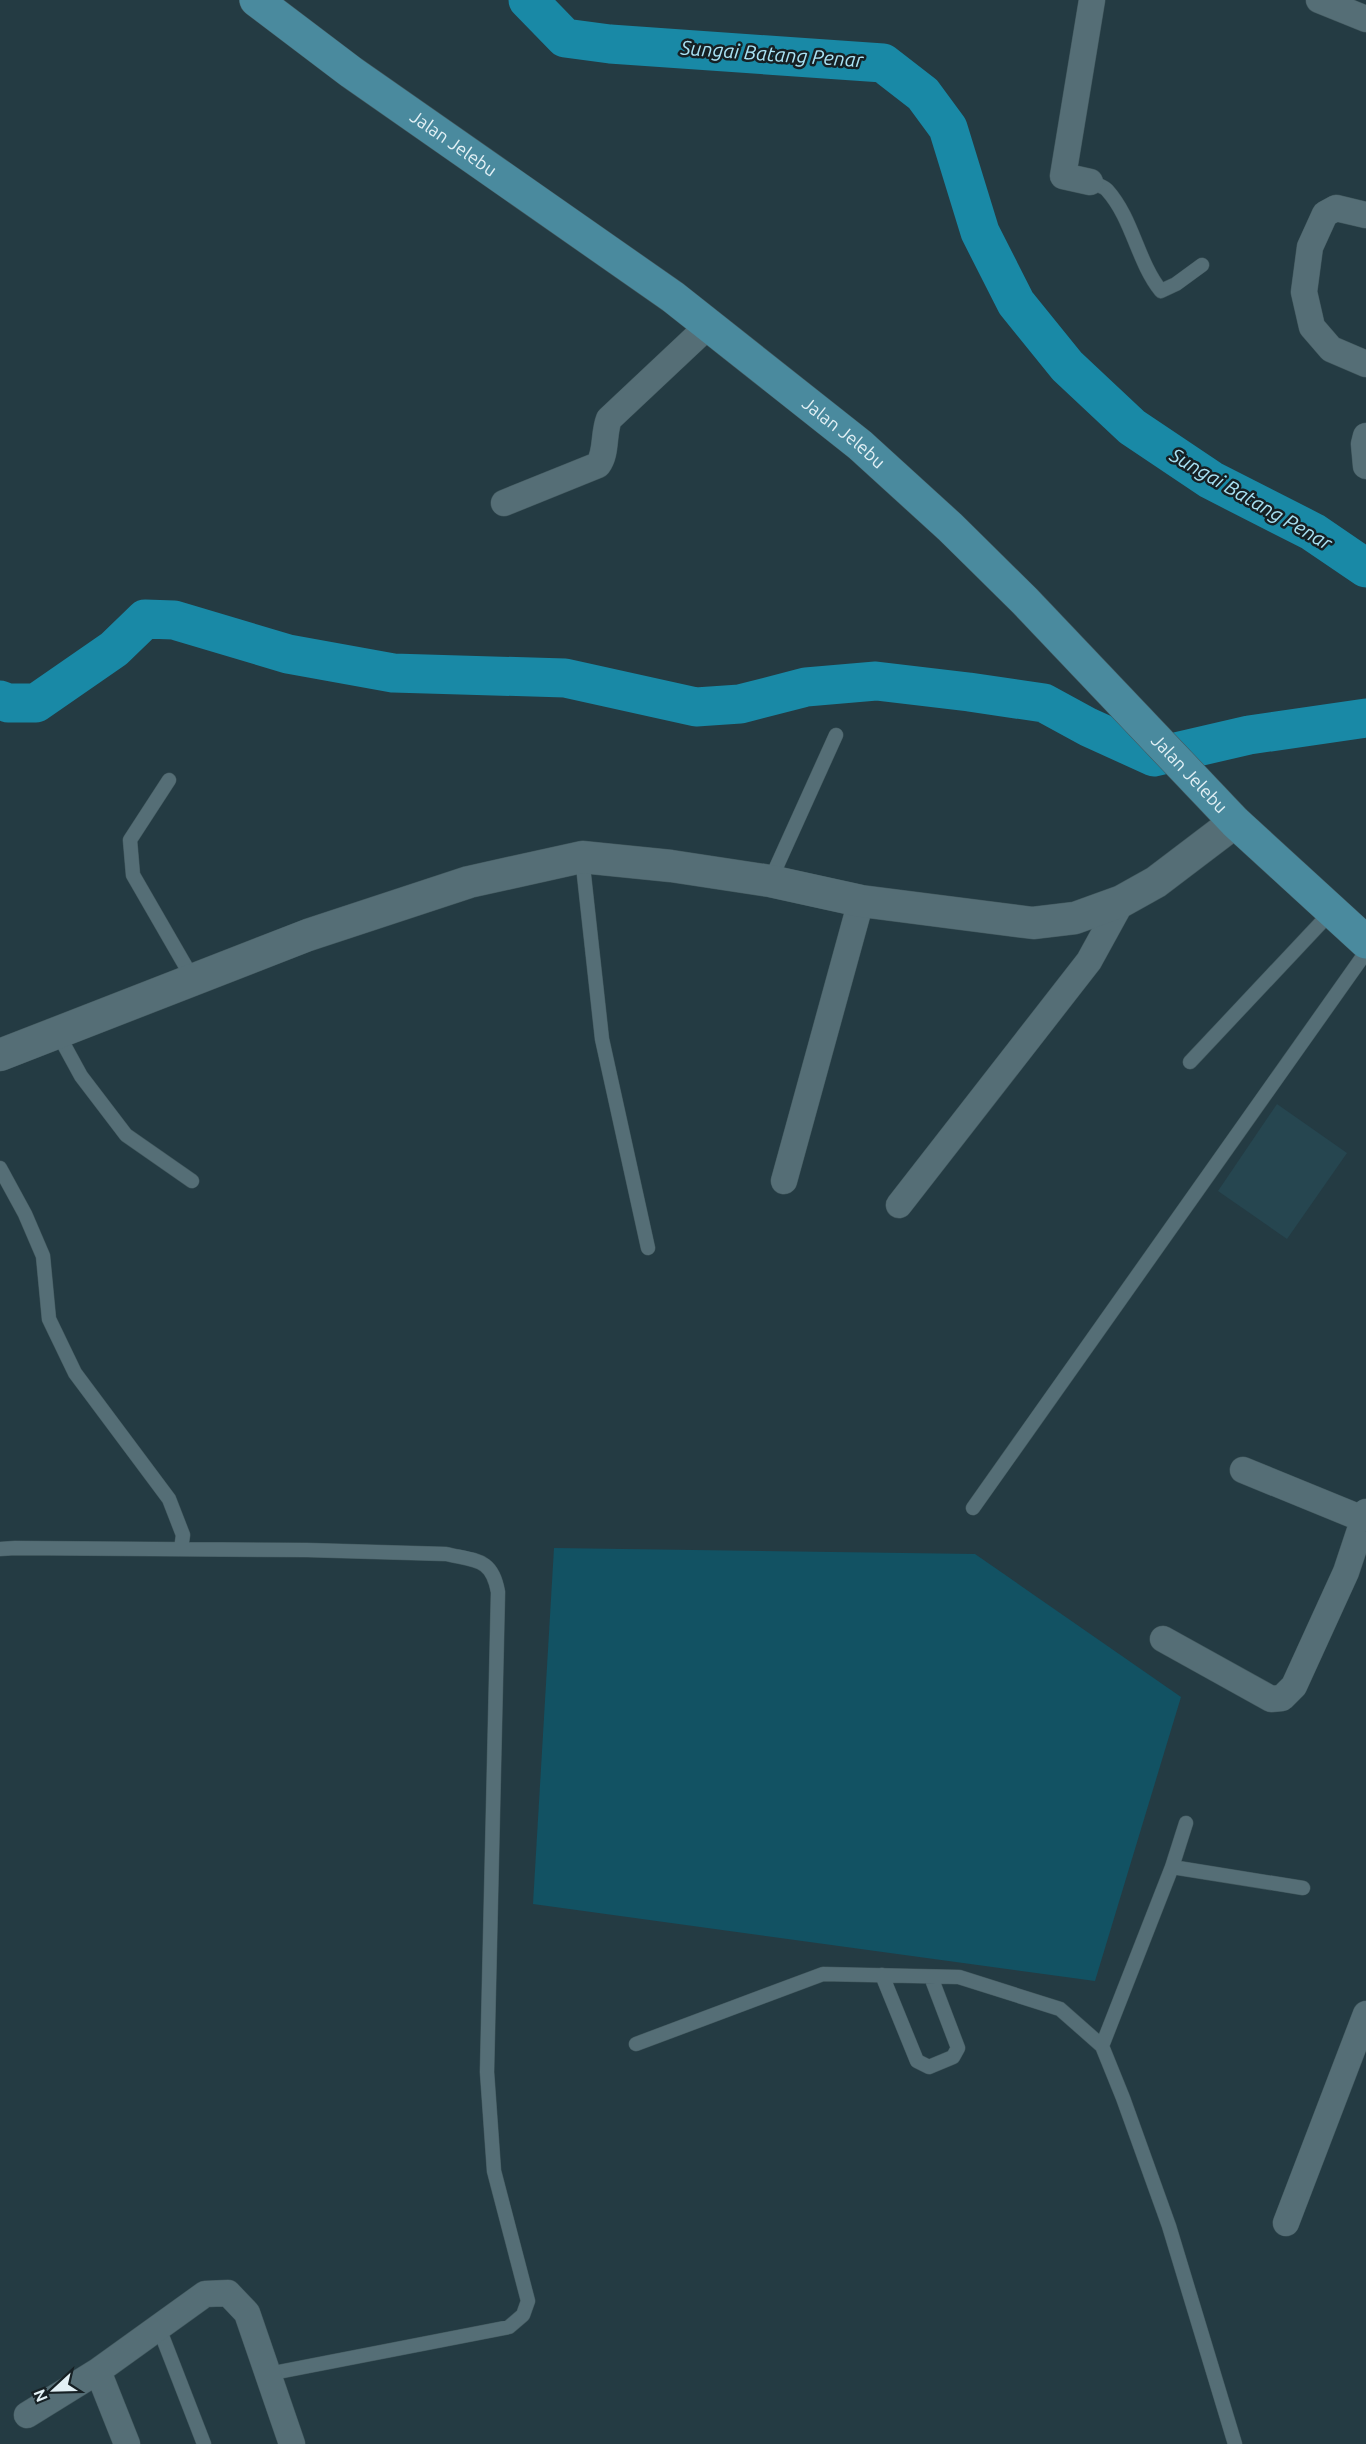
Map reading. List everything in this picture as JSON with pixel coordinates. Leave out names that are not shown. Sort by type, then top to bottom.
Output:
[{"type":"main road","name":"Jalan Jelebu","points":[[256,0],[351,72],[673,297],[860,445],[950,526],[1134,715],[1234,822],[1366,942]]},
{"type":"street","points":[[1090,182],[1063,176],[1092,0]]},
{"type":"street","points":[[1319,0],[1366,19]]},
{"type":"street","points":[[1366,215],[1336,208],[1325,214],[1310,247],[1304,292],[1312,327],[1331,349],[1366,364]]},
{"type":"street","points":[[504,503],[598,465],[603,459],[605,429],[609,419],[709,325]]},
{"type":"street","points":[[1366,436],[1364,444],[1366,466]]},
{"type":"street","points":[[0,1055],[308,935],[470,882],[582,857],[671,866],[770,881],[861,901],[1033,923],[1075,918],[1122,901],[1156,882],[1234,822]]},
{"type":"street","points":[[784,1181],[861,901]]},
{"type":"street","points":[[899,1205],[1089,961],[1122,901]]},
{"type":"street","points":[[1164,1639],[1271,1699],[1282,1698],[1294,1686],[1346,1572],[1364,1515],[1243,1470]]},
{"type":"street","points":[[1286,2223],[1366,2014]]},
{"type":"street","points":[[27,2415],[98,2371],[205,2294],[228,2293],[247,2313],[292,2444]]},
{"type":"street","points":[[98,2371],[127,2444]]},
{"type":"lane","points":[[1090,182],[1106,189],[1130,228],[1150,277],[1161,291],[1176,284],[1202,265]]},
{"type":"lane","points":[[770,881],[836,735]]},
{"type":"lane","points":[[169,780],[130,840],[133,875],[194,980]]},
{"type":"lane","points":[[582,857],[602,1039],[648,1248]]},
{"type":"lane","points":[[1190,1062],[1332,911]]},
{"type":"lane","points":[[973,1508],[1366,951]]},
{"type":"lane","points":[[57,1032],[81,1076],[126,1135],[192,1181]]},
{"type":"lane","points":[[0,1168],[25,1214],[43,1256],[49,1319],[75,1373],[117,1433],[169,1499],[183,1535],[181,1549]]},
{"type":"lane","points":[[0,1550],[15,1548],[181,1549],[446,1554],[485,1563],[495,1576],[498,1592],[487,2072],[494,2171],[528,2301],[523,2314],[509,2326],[268,2374]]},
{"type":"lane","points":[[1102,2046],[1172,1867],[1186,1823]]},
{"type":"lane","points":[[1172,1867],[1303,1888]]},
{"type":"lane","points":[[636,2044],[823,1974],[959,1977],[1060,2009],[1102,2046],[1169,2226],[1234,2444]]},
{"type":"lane","points":[[882,1976],[917,2061],[929,2067],[953,2057],[958,2048],[931,1977]]},
{"type":"lane","points":[[159,2328],[204,2444]]},
{"type":"shaded area","points":[[1277,1104],[1347,1153],[1287,1239],[1218,1191]]},
{"type":"shaded area","points":[[554,1548],[975,1554],[1181,1697],[1095,1981],[533,1904]]},
{"type":"waterway","name":"Sungai Batang Penar","points":[[528,0],[565,38],[610,44],[883,63],[923,94],[948,128],[980,232],[1016,303],[1067,366],[1132,427],[1211,480],[1313,532],[1366,568]]},
{"type":"waterway","points":[[0,700],[8,703],[36,703],[114,649],[145,619],[174,620],[288,654],[393,673],[565,678],[696,707],[740,704],[806,687],[876,681],[969,692],[1044,703],[1088,727],[1154,757],[1249,735],[1366,718]]}]
